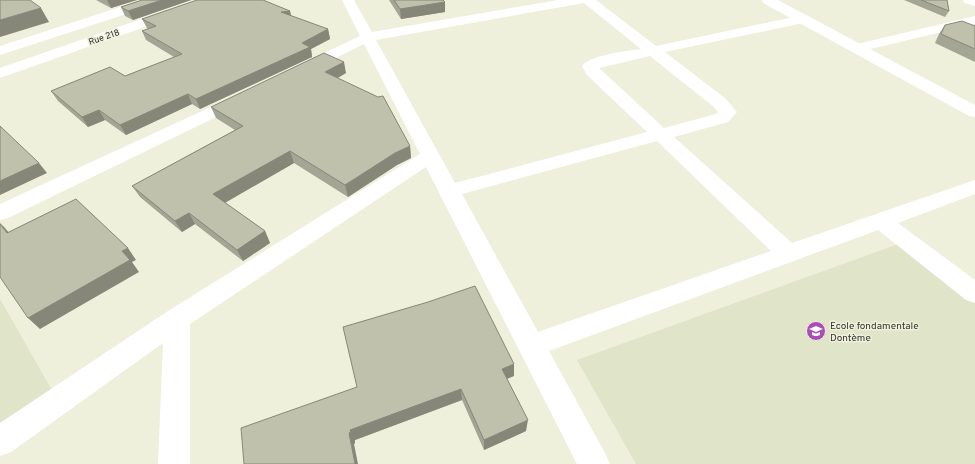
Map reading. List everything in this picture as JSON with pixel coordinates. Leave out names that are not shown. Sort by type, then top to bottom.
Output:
[{"type":"main road","name":"Rue 218","points":[[0,51],[155,0]]},
{"type":"main road","name":"Rue 218","points":[[0,73],[208,0]]},
{"type":"main road","points":[[348,0],[594,464]]},
{"type":"main road","points":[[288,75],[368,38],[580,0]]},
{"type":"main road","points":[[449,190],[662,135],[722,118],[728,112],[720,103],[588,0]]},
{"type":"main road","points":[[768,0],[975,112]]},
{"type":"main road","points":[[793,0],[898,54]]},
{"type":"main road","points":[[969,0],[975,2]]},
{"type":"main road","points":[[788,254],[593,72],[590,66],[598,62],[803,19]]},
{"type":"main road","points":[[858,48],[975,20]]},
{"type":"main road","points":[[0,213],[252,92]]},
{"type":"main road","points":[[0,441],[177,319],[430,156]]},
{"type":"main road","points":[[531,346],[975,187]]},
{"type":"main road","points":[[881,221],[975,293]]},
{"type":"main road","points":[[174,464],[177,319]]},
{"type":"shaded area","name":"Ecole fondamentale Dontème","points":[[901,243],[975,301],[975,464],[636,464],[577,360]]},
{"type":"shaded area","points":[[0,299],[53,392],[0,427]]},
{"type":"building","points":[[0,0],[30,0],[41,8],[0,20]]},
{"type":"building","points":[[142,0],[162,0],[128,11],[121,7]]},
{"type":"building","points":[[197,0],[263,0],[290,11],[281,12],[328,29],[302,43],[310,47],[196,99],[188,94],[120,125],[99,110],[82,117],[51,91],[110,67],[125,76],[182,54],[142,31],[156,26],[142,19]]},
{"type":"building","points":[[394,0],[443,0],[445,2],[400,9]]},
{"type":"building","points":[[921,0],[947,0],[949,11]]},
{"type":"building","points":[[962,21],[975,26],[975,49],[941,34],[945,25]]},
{"type":"building","points":[[324,53],[344,62],[325,72],[378,97],[383,96],[410,146],[395,153],[345,185],[290,151],[213,194],[265,231],[237,250],[189,213],[175,221],[132,186],[243,126],[211,107]]},
{"type":"building","points":[[0,126],[39,163],[0,181]]},
{"type":"building","points":[[76,199],[128,248],[122,251],[130,260],[28,318],[0,277],[0,224],[7,233]]},
{"type":"building","points":[[475,286],[514,364],[502,369],[528,420],[484,440],[461,389],[350,430],[351,432],[349,433],[355,464],[244,464],[241,428],[357,387],[343,327],[428,302]]},
{"type":"place","name":"Ecole fondamentale Dontème","points":[[816,331]]}]
